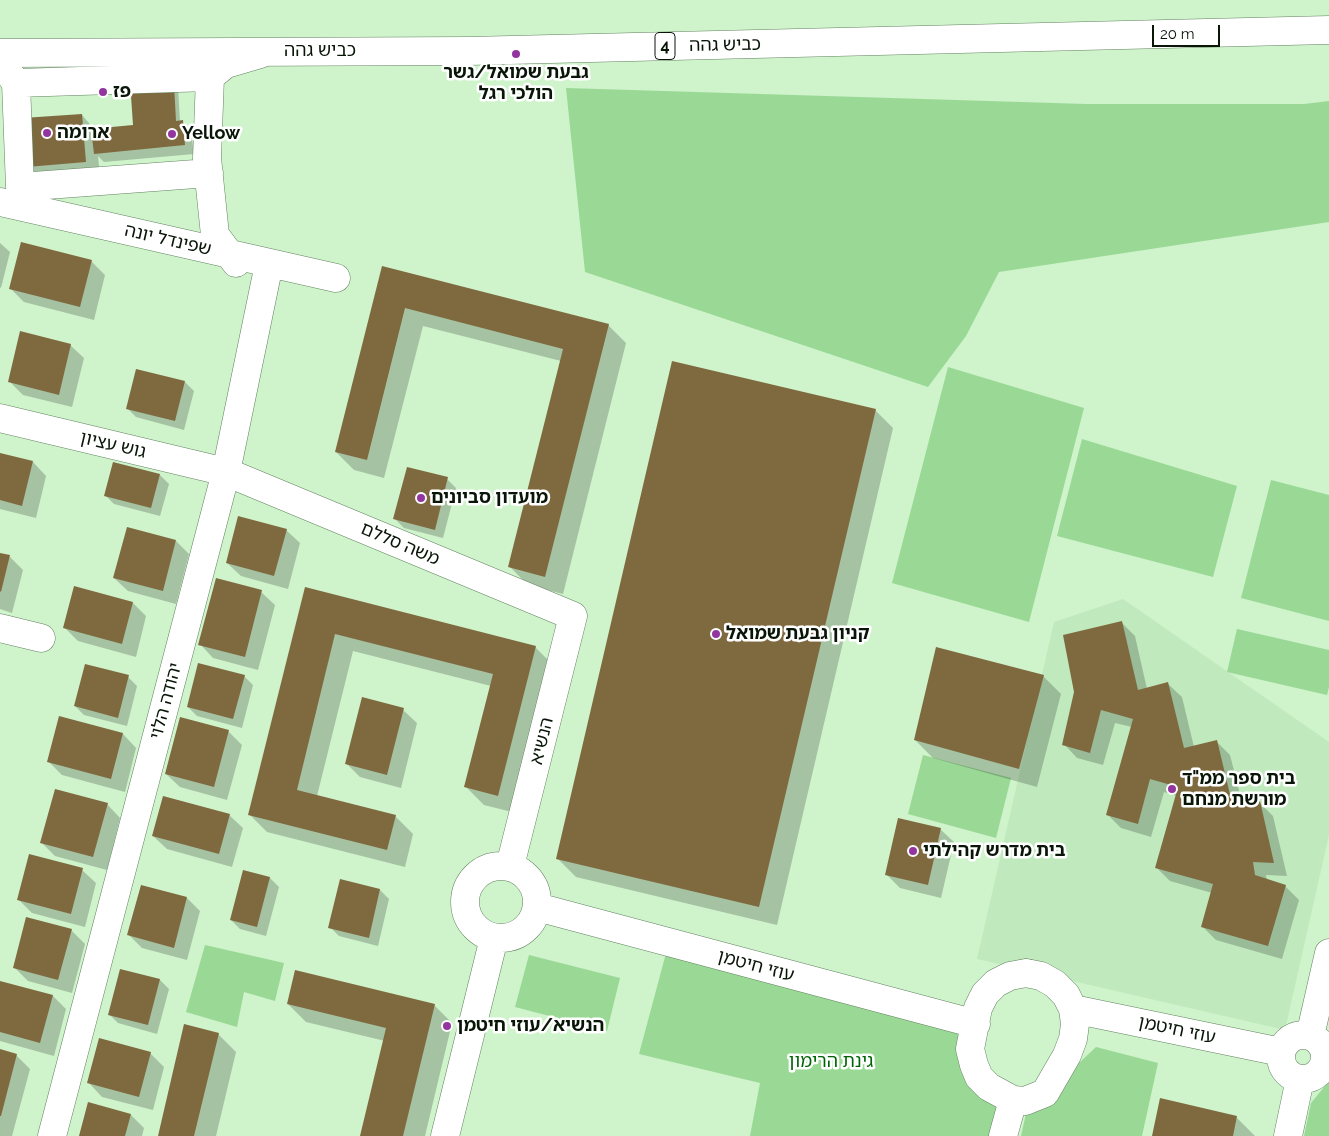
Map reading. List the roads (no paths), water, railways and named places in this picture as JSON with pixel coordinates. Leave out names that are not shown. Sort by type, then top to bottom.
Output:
[{"type":"main road","name":"כביש גהה","points":[[0,53],[469,51],[1329,30]]},
{"type":"main road","points":[[16,83],[210,77],[226,64],[266,52]]},
{"type":"main road","points":[[0,60],[16,83],[20,187],[209,173]]},
{"type":"main road","points":[[210,77],[207,158],[215,235],[244,274],[263,295]]},
{"type":"main road","name":"שפינדל יונה","points":[[0,202],[336,278]]},
{"type":"main road","name":"יהודה הלוי","points":[[52,1136],[226,472],[269,264]]},
{"type":"main road","name":"גוש עציון","points":[[0,418],[226,472]]},
{"type":"main road","name":"משה סללם","points":[[226,472],[574,616]]},
{"type":"main road","name":"הנשיא","points":[[510,866],[574,616]]},
{"type":"main road","points":[[0,628],[41,638]]},
{"type":"main road","points":[[497,865],[510,866],[519,870],[528,878],[536,894],[537,907],[529,925],[519,934],[507,938],[494,938],[482,933],[472,925],[465,911],[464,898],[470,881],[479,872],[497,865]]},
{"type":"main road","name":"עוזי חיטמן","points":[[537,907],[976,1024]]},
{"type":"main road","points":[[445,1136],[494,938]]},
{"type":"main road","points":[[1310,1036],[1329,953]]},
{"type":"main road","points":[[1026,973],[1041,976],[1055,984],[1066,995],[1073,1009],[1075,1024],[1073,1039],[1052,1084],[1045,1093],[1026,1101],[1013,1100],[989,1087],[979,1077],[970,1049],[978,1008],[985,994],[996,983],[1010,976],[1026,973]]},
{"type":"main road","name":"עוזי חיטמן","points":[[1073,1009],[1281,1052]]},
{"type":"main road","points":[[1296,1036],[1310,1036],[1316,1040],[1324,1051],[1323,1065],[1314,1076],[1300,1079],[1286,1072],[1281,1059],[1281,1052],[1290,1039],[1296,1036]]},
{"type":"main road","points":[[1288,1136],[1300,1079]]},
{"type":"main road","points":[[1002,1136],[1013,1100]]},
{"type":"place","name":"גבעת שמואל/גשר הולכי רגל","points":[[516,54]]},
{"type":"place","name":"פז","points":[[103,92]]},
{"type":"place","name":"ארומה","points":[[47,133]]},
{"type":"place","name":"Yellow","points":[[172,134]]},
{"type":"place","name":"מועדון סביונים","points":[[421,498]]},
{"type":"place","name":"קניון גבעת שמואל","points":[[716,634]]},
{"type":"place","name":"בית ספר ממ\"ד מורשת מנחם","points":[[1172,789]]},
{"type":"place","name":"בית מדרש קהילתי","points":[[913,851]]},
{"type":"place","name":"הנשיא/עוזי חיטמן","points":[[447,1026]]},
{"type":"park label","name":"גינת הרימון","points":[[831,1062]]}]
